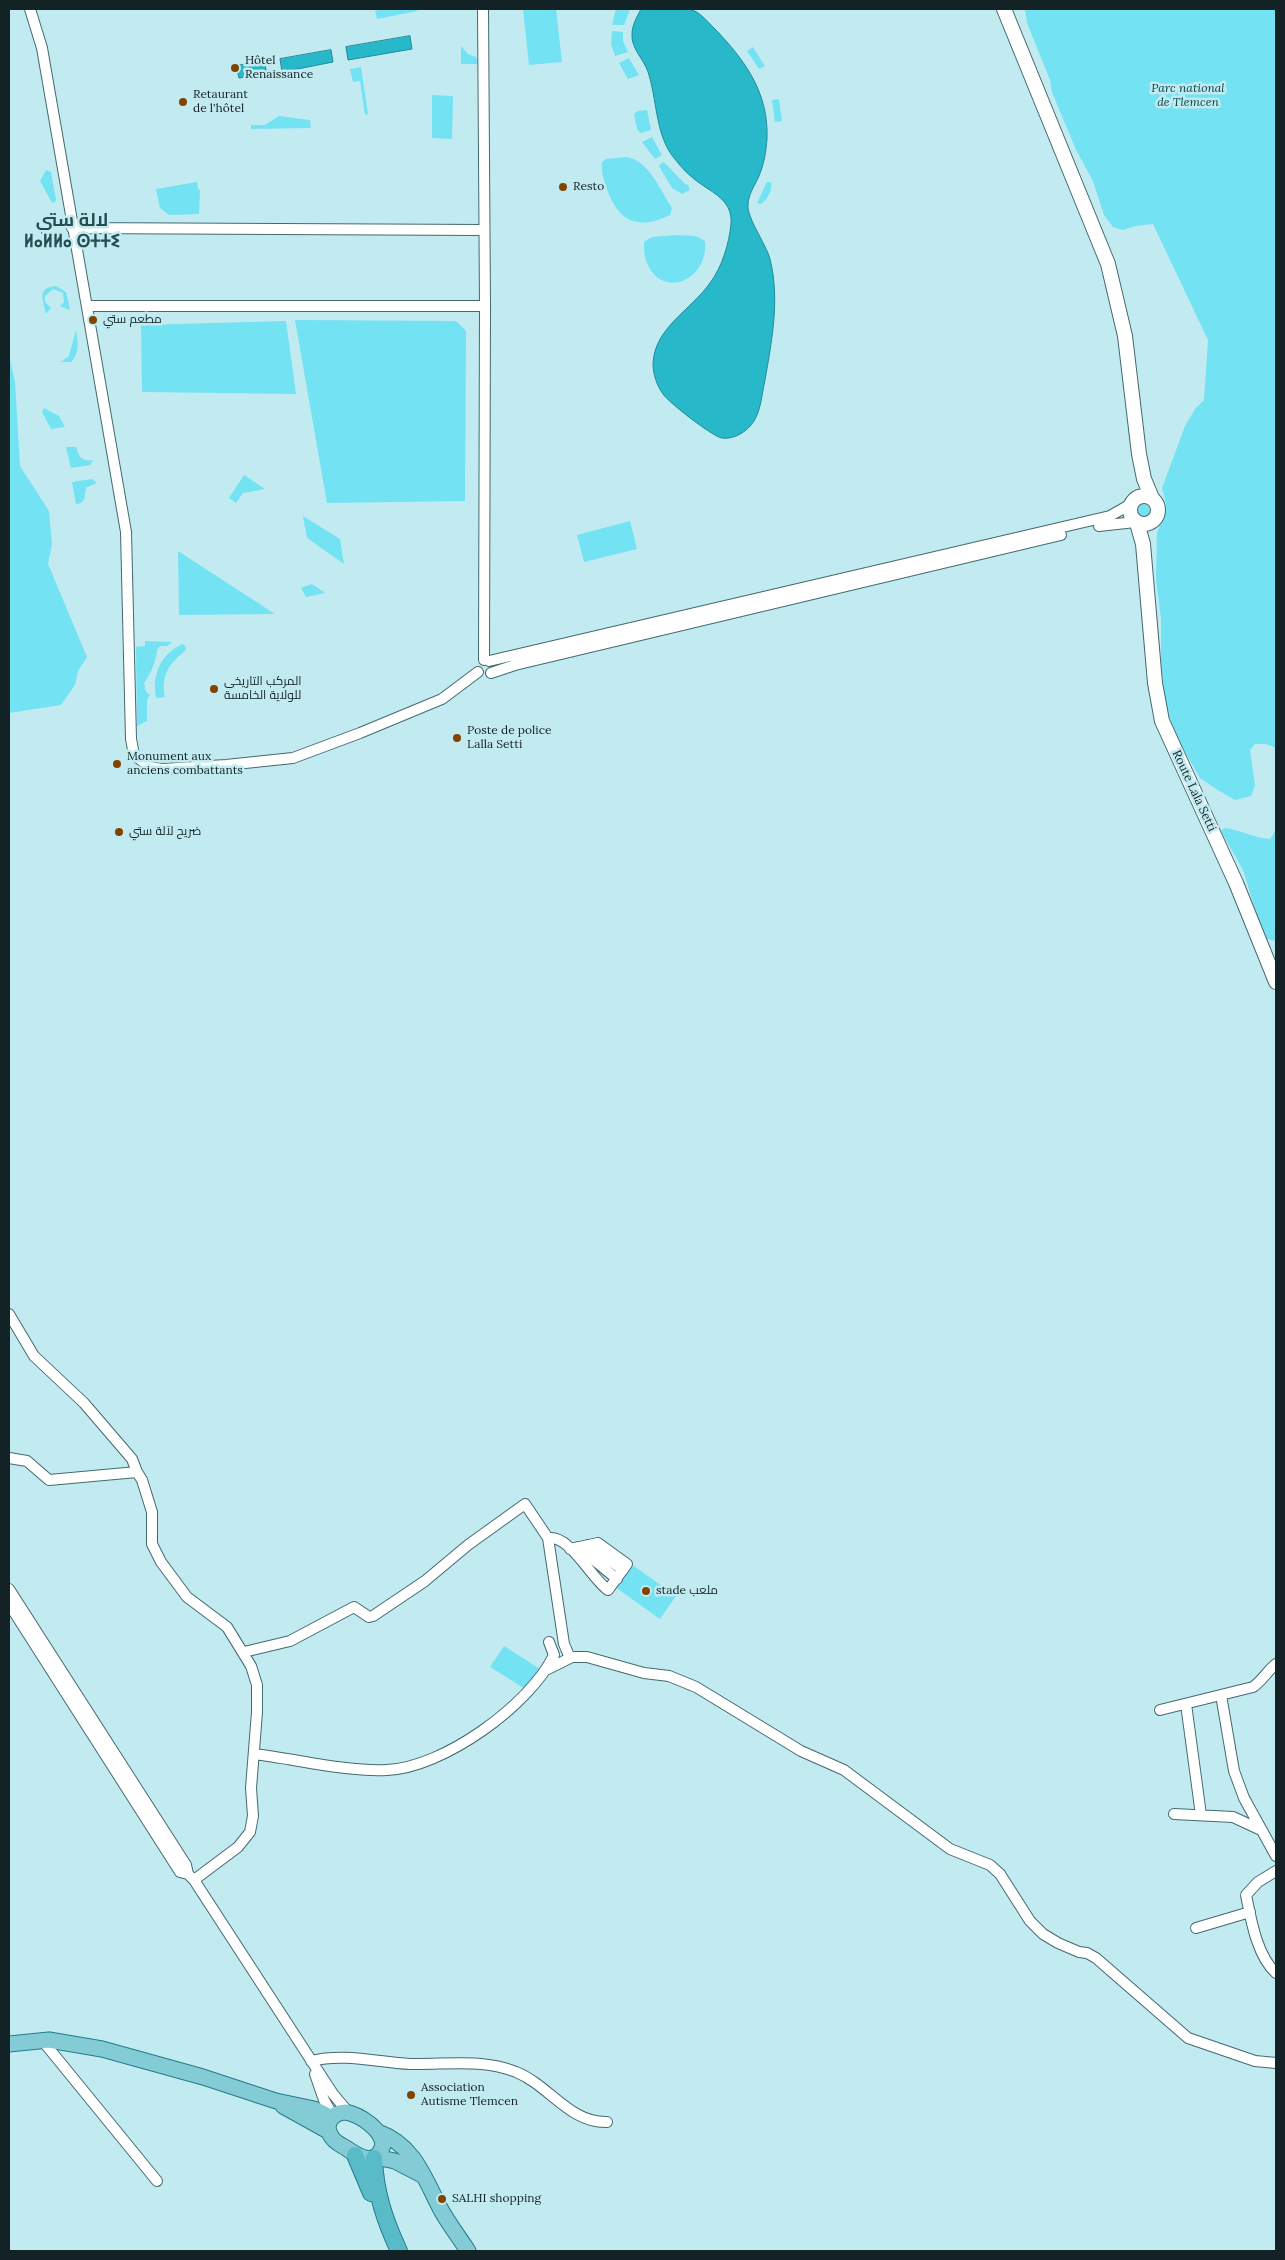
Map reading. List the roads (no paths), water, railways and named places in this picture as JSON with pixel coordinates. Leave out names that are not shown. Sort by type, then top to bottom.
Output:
[{"type":"highway","points":[[355,2155],[378,2211],[399,2251]]},
{"type":"highway","points":[[374,2158],[377,2192],[387,2226]]},
{"type":"main road","points":[[1004,9],[1106,257],[1124,329],[1133,415],[1137,485],[1130,512],[1142,538],[1148,591]]},
{"type":"main road","points":[[1133,415],[1143,474],[1158,508],[1149,543],[1148,591]]},
{"type":"main road","points":[[1132,502],[1143,496],[1152,498]]},
{"type":"main road","points":[[1136,522],[1147,525],[1154,520]]},
{"type":"main road","name":"Route Lala Setti","points":[[1148,591],[1155,684],[1162,721],[1224,856],[1276,982]]},
{"type":"main road","points":[[9,2044],[42,2040],[73,2043],[102,2050],[203,2077],[276,2101],[294,2113],[331,2122]]},
{"type":"main road","points":[[331,2122],[342,2112],[349,2113],[378,2132],[394,2139],[407,2150],[425,2177],[441,2210],[468,2251]]},
{"type":"main road","points":[[331,2122],[332,2139],[355,2155],[364,2159],[374,2158],[404,2164],[425,2177]]},
{"type":"main road","points":[[374,2158],[383,2145],[378,2132]]},
{"type":"street","points":[[30,9],[42,48],[126,532],[131,739],[134,755],[150,767],[226,765],[293,758],[442,699],[478,672]]},
{"type":"street","points":[[483,9],[486,661],[493,667],[491,673]]},
{"type":"street","points":[[72,228],[484,230]]},
{"type":"street","points":[[87,306],[485,306]]},
{"type":"street","points":[[478,672],[478,666],[486,661],[1110,516],[1132,502]]},
{"type":"street","points":[[478,672],[484,676],[524,662],[1098,526],[1136,522]]},
{"type":"street","points":[[9,1314],[34,1356],[84,1403],[132,1459],[142,1480],[152,1512],[152,1544],[161,1562],[187,1597],[227,1627],[251,1666],[257,1685],[251,1788],[253,1816],[250,1832],[238,1847],[191,1877]]},
{"type":"street","points":[[9,1458],[28,1461],[49,1480],[137,1472]]},
{"type":"street","points":[[244,1652],[290,1641],[354,1606],[369,1617],[373,1616],[425,1581],[468,1545],[525,1504],[548,1538],[564,1644],[570,1658]]},
{"type":"street","points":[[548,1538],[558,1539],[579,1547],[620,1574]]},
{"type":"street","points":[[598,1543],[627,1564],[610,1589],[606,1589],[579,1547],[598,1543]]},
{"type":"street","points":[[9,1589],[186,1865],[191,1877],[311,2062],[349,2113]]},
{"type":"street","points":[[9,1604],[180,1872],[191,1877]]},
{"type":"street","points":[[254,1754],[388,1770],[416,1764],[450,1750],[475,1736],[516,1705],[548,1669],[554,1655],[549,1642]]},
{"type":"street","points":[[548,1669],[570,1658],[587,1657],[644,1673],[670,1676],[696,1687],[800,1751],[844,1770],[950,1849],[990,1865],[1000,1874],[1030,1921],[1043,1934],[1058,1943],[1079,1952],[1088,1953],[1096,1958],[1188,2038],[1255,2061],[1276,2063]]},
{"type":"street","points":[[1160,1710],[1253,1687],[1263,1680],[1267,1670],[1276,1664]]},
{"type":"street","points":[[1221,1695],[1234,1771],[1248,1805],[1276,1856]]},
{"type":"street","points":[[1186,1704],[1200,1815]]},
{"type":"street","points":[[1233,1817],[1248,1805]]},
{"type":"street","points":[[1174,1814],[1233,1817],[1261,1830]]},
{"type":"street","points":[[1276,1871],[1258,1882],[1246,1895],[1263,1953],[1269,1967],[1276,1973]]},
{"type":"street","points":[[1196,1928],[1250,1912]]},
{"type":"street","points":[[42,2040],[157,2181]]},
{"type":"street","points":[[311,2062],[339,2057],[410,2064],[496,2066],[514,2071],[531,2080],[581,2118],[594,2122],[607,2122]]},
{"type":"street","points":[[311,2062],[331,2122]]},
{"type":"place","name":"Hôtel Renaissance","points":[[235,68]]},
{"type":"place","name":"Retaurant de l'hôtel","points":[[183,102]]},
{"type":"place","name":"Resto","points":[[563,187]]},
{"type":"place","name":"مطعم ستي","points":[[93,320]]},
{"type":"place","name":"المركب التاريخي للولاية الخامسة","points":[[214,689]]},
{"type":"place","name":"Poste de police Lalla Setti","points":[[457,738]]},
{"type":"place","name":"Monument aux anciens combattants","points":[[117,764]]},
{"type":"place","name":"ضريح لآلة ستي","points":[[119,832]]},
{"type":"place","name":"stade ملعب","points":[[646,1591]]},
{"type":"place","name":"Association Autisme Tlemcen","points":[[411,2095]]},
{"type":"place","name":"SALHI shopping","points":[[442,2199]]},
{"type":"district","name":"لالة ستي ⵍⴰⵍⵍⴰ ⵙⵜⵜⵉ","points":[[72,231]]},
{"type":"park label","name":"Parc national de Tlemcen","points":[[1188,96]]}]
